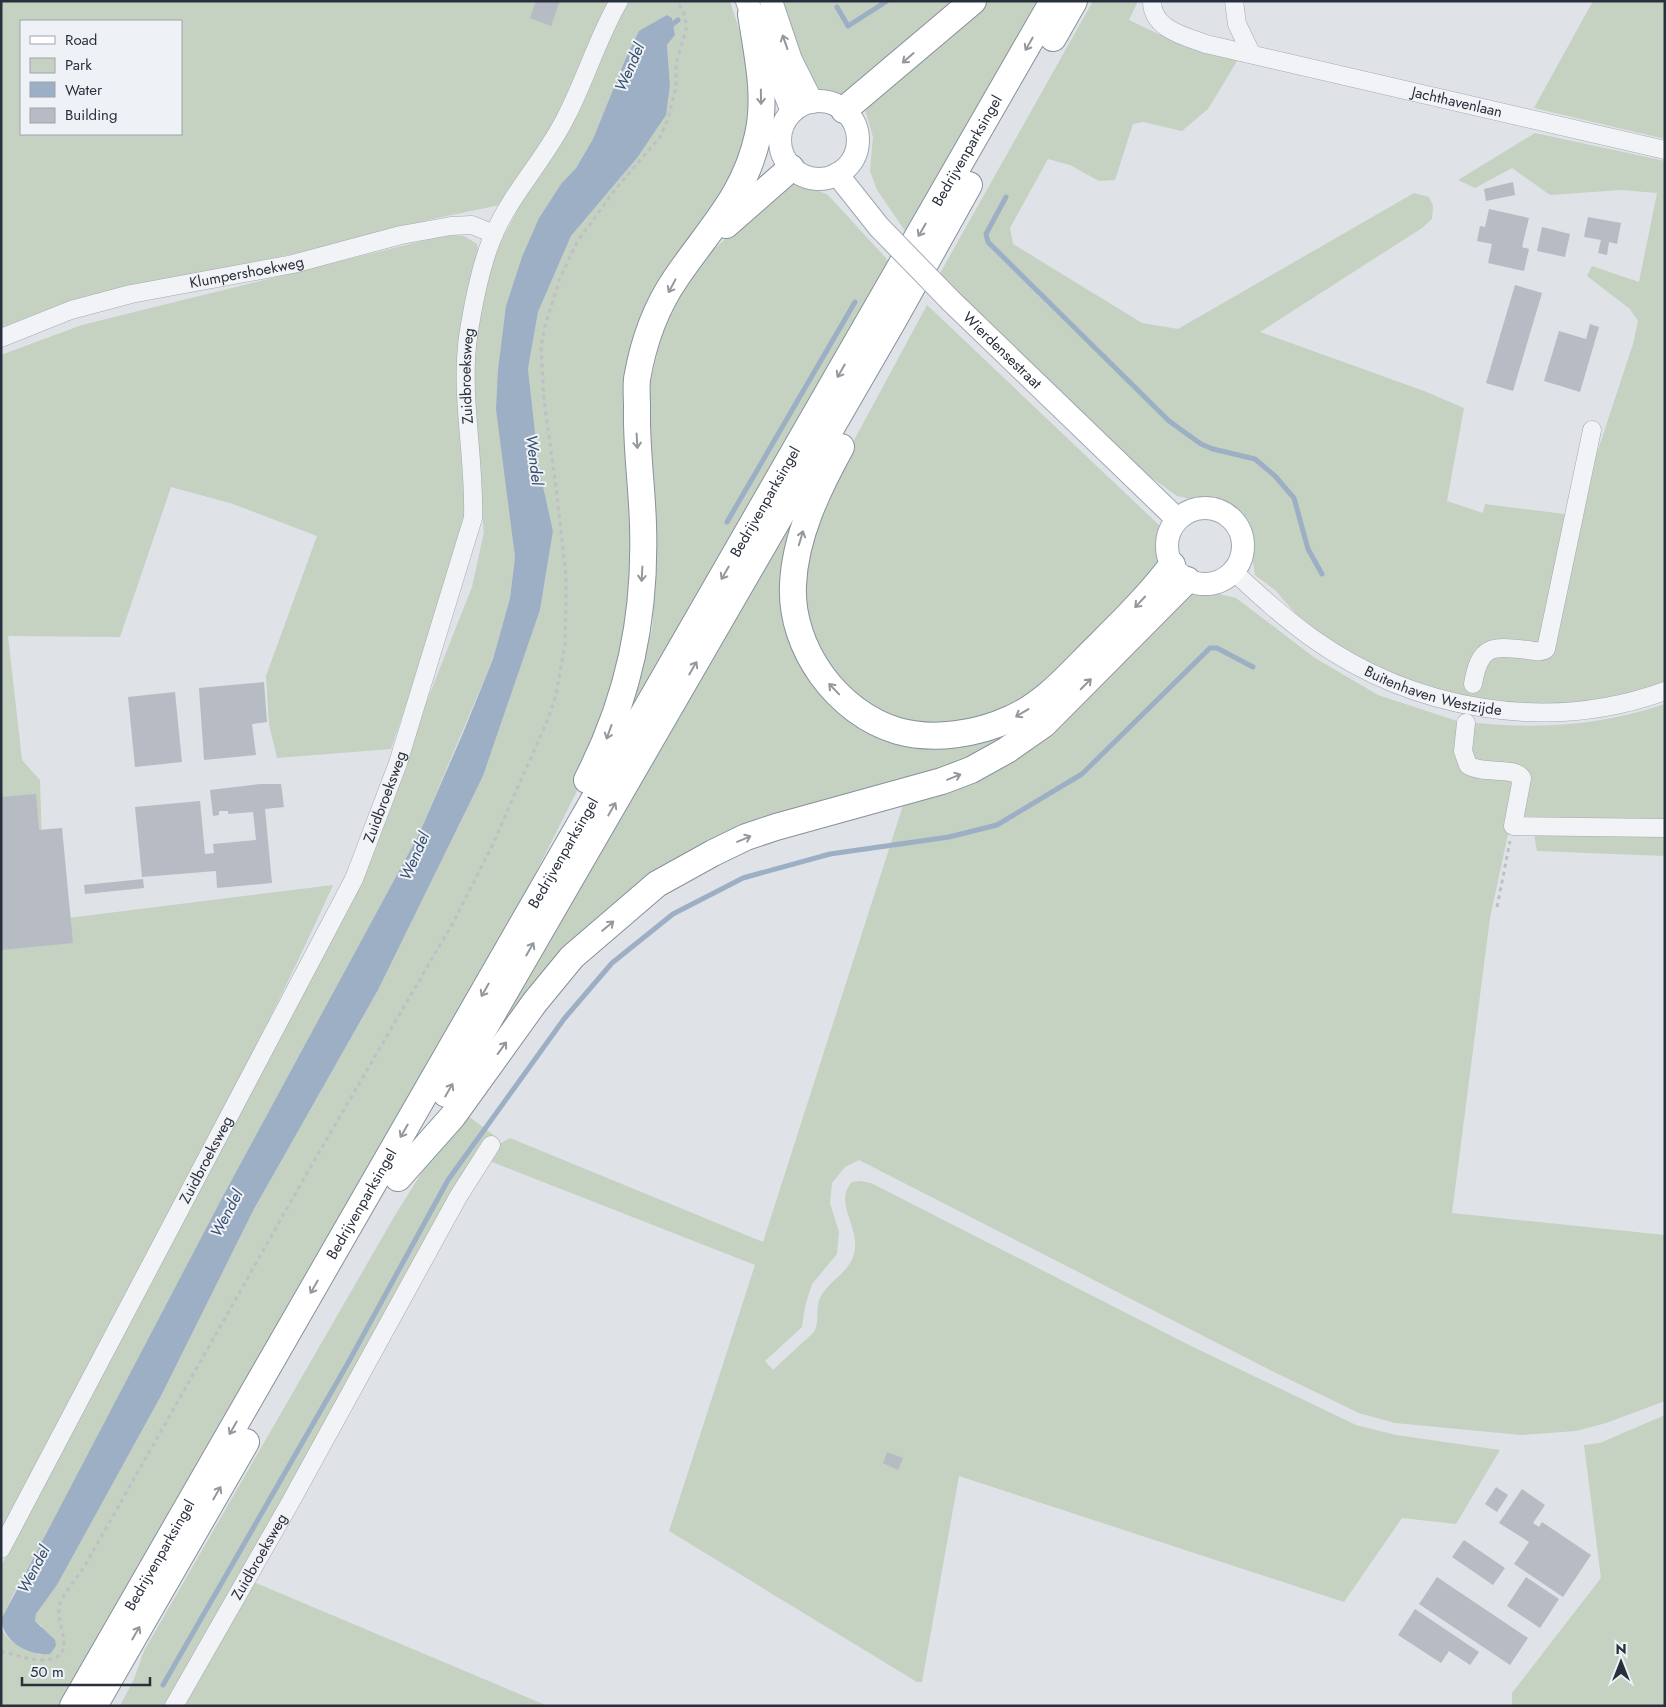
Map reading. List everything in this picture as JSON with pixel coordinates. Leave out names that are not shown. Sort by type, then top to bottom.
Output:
[{"type":"highway","points":[[844,110],[973,1]]},
{"type":"highway","name":"Bedrijvenparksingel","points":[[73,1706],[1053,1]]},
{"type":"highway","name":"Bedrijvenparksingel","points":[[94,1706],[888,330],[1074,1]]},
{"type":"highway","points":[[518,933],[556,840],[603,748],[628,682],[643,576],[643,525],[636,440],[637,380],[651,326],[676,278],[701,247],[747,173],[759,134],[761,84],[756,6]]},
{"type":"highway","points":[[701,247],[791,168]]},
{"type":"highway","points":[[969,184],[889,356],[825,477],[800,540],[793,585],[795,614],[803,642],[820,674],[849,704],[872,719],[898,731],[935,736],[977,731],[1013,718],[1038,703],[1058,687],[1117,627],[1179,573]]},
{"type":"highway","points":[[398,1178],[453,1116],[530,1010],[572,957],[657,884],[746,837],[776,826],[942,781],[971,770],[1007,750],[1044,724],[1179,573]]},
{"type":"main road","points":[[756,6],[791,60],[812,102]]},
{"type":"main road","points":[[756,6],[792,111]]},
{"type":"main road","points":[[812,102],[834,104],[844,110],[852,120],[857,132],[854,156],[847,166],[837,174],[826,178],[813,179],[791,168],[780,146],[780,133],[784,121],[792,111],[812,102]]},
{"type":"main road","name":"Wierdensestraat","points":[[837,174],[879,227],[951,301],[1177,519]]},
{"type":"main road","points":[[1206,507],[1219,510],[1233,518],[1242,533],[1244,546],[1241,560],[1234,572],[1224,580],[1212,584],[1200,584],[1179,573],[1166,544],[1169,531],[1177,519],[1186,512],[1206,507]]},
{"type":"street","name":"Zuidbroeksweg","points":[[1,1548],[354,879],[398,763],[474,518],[474,487],[465,369],[468,336],[476,297],[494,234],[567,116],[600,39],[619,1]]},
{"type":"street","name":"Jachthavenlaan","points":[[1152,1],[1152,9],[1158,22],[1178,34],[1206,44],[1665,150]]},
{"type":"street","points":[[1234,1],[1237,24],[1250,53]]},
{"type":"street","name":"Klumpershoekweg","points":[[1,338],[71,310],[130,294],[294,264],[401,235],[451,226],[472,225],[494,234]]},
{"type":"street","points":[[1473,684],[1478,661],[1489,649],[1502,647],[1539,652],[1546,649],[1592,430]]},
{"type":"street","name":"Buitenhaven Westzijde","points":[[1234,572],[1273,607],[1319,642],[1379,677],[1417,692],[1456,703],[1528,713],[1606,707],[1665,691]]},
{"type":"street","points":[[1466,723],[1463,752],[1468,764],[1481,771],[1515,772],[1522,778],[1513,826],[1665,828]]},
{"type":"street","name":"Zuidbroeksweg","points":[[174,1706],[290,1503],[458,1197],[491,1145]]},
{"type":"path","points":[[1,1652],[37,1660],[54,1658],[62,1650],[65,1639],[59,1613],[60,1605],[83,1569],[301,1185],[454,922],[491,848],[548,718],[556,695],[565,644],[566,577],[544,400],[541,347],[560,278],[577,242],[614,192],[660,138],[668,119],[676,87],[676,64],[687,26],[683,11],[677,1]]},
{"type":"path","points":[[1497,907],[1513,826]]},
{"type":"green space","points":[[1,1],[613,1],[558,119],[500,205],[437,218],[302,252],[182,277],[1,330]]},
{"type":"green space","points":[[626,1],[730,1],[752,71],[751,143],[644,321],[631,629],[588,769],[526,892],[59,1706],[1,1706],[1,1628],[4,1634],[13,1642],[41,1655],[42,1626],[35,1621],[36,1614],[57,1585],[162,1394],[254,1209],[378,990],[483,776],[540,610],[553,531],[539,468],[528,369],[538,312],[571,236],[637,158],[670,85],[667,45],[675,35],[672,18],[667,15],[639,32],[625,60],[593,139],[576,168],[561,184],[539,218],[509,503],[515,557],[510,598],[493,659],[419,834],[223,1196],[63,1504],[12,1597],[1,1623],[1,1567],[39,1485],[402,764],[472,587],[484,532],[470,400],[473,337],[492,259]]},
{"type":"green space","points":[[776,1],[965,1],[855,96],[833,97],[817,91]]},
{"type":"green space","points":[[989,1],[1043,1],[910,238],[877,190],[870,171],[873,137],[865,110],[881,91]]},
{"type":"green space","points":[[1093,1],[1138,1],[1129,20],[1171,40],[1239,58],[1208,109],[1182,131],[1143,122],[1133,124],[1115,180],[1099,181],[1070,165],[1048,159],[1010,228],[1013,244],[1142,323],[1178,329],[1414,193],[1429,197],[1433,206],[1432,219],[1422,228],[1260,332],[1424,391],[1464,408],[1447,501],[1483,513],[1485,504],[1581,516],[1596,456],[1633,344],[1638,321],[1630,309],[1587,276],[1592,266],[1639,282],[1657,193],[1621,190],[1550,195],[1512,168],[1475,188],[1458,180],[1535,133],[1665,161],[1665,684],[1588,703],[1548,705],[1487,701],[1425,687],[1369,665],[1302,621],[1275,590],[1255,575],[1248,530],[1240,515],[1223,503],[1207,499],[1196,500],[1177,496],[1126,459],[939,275]]},
{"type":"green space","points":[[1593,1],[1665,1],[1665,139],[1534,108]]},
{"type":"green space","points":[[790,180],[828,195],[894,267],[601,774],[652,630],[656,574],[650,441],[650,384],[663,330],[684,284],[711,252]]},
{"type":"green space","points":[[446,235],[464,236],[477,244],[479,256],[475,274],[468,523],[391,749],[277,758],[269,724],[266,676],[317,536],[233,504],[171,487],[120,637],[8,636],[22,760],[40,780],[43,881],[52,920],[333,885],[255,1049],[1,1532],[1,355],[82,325]]},
{"type":"green space","points":[[927,305],[1160,526],[1160,567],[1048,684],[977,726],[902,725],[853,699],[812,640],[801,586],[809,542],[831,483]]},
{"type":"green space","points":[[829,453],[790,621],[888,733],[1026,717],[1005,746],[665,874],[459,1091]]},
{"type":"green space","points":[[1206,591],[1236,598],[1315,658],[1378,695],[1460,722],[1456,745],[1497,776],[1519,783],[1490,918],[1452,1213],[1665,1235],[1665,1401],[1606,1423],[1576,1431],[1521,1435],[1395,1423],[1359,1413],[1274,1372],[859,1160],[845,1167],[832,1183],[830,1203],[839,1232],[837,1254],[812,1284],[805,1306],[802,1327],[765,1361],[773,1370],[814,1332],[817,1324],[820,1298],[824,1291],[850,1263],[855,1248],[855,1240],[845,1197],[847,1189],[852,1182],[860,1181],[871,1183],[1191,1346],[1356,1425],[1396,1435],[1500,1450],[1456,1524],[1402,1518],[1344,1602],[959,1476],[922,1682],[917,1682],[669,1531],[755,1265],[487,1160],[494,1147],[510,1138],[763,1242],[905,799],[943,787],[1186,594]]},
{"type":"green space","points":[[1665,704],[1665,826],[1523,821],[1523,781],[1468,763],[1468,722],[1518,726],[1568,724],[1616,717]]},
{"type":"green space","points":[[1534,834],[1665,835],[1665,856],[1537,851]]},
{"type":"green space","points":[[464,1113],[495,1136],[480,1155],[168,1706],[120,1706],[134,1679],[144,1651],[394,1217],[427,1164]]},
{"type":"green space","points":[[1665,1415],[1665,1706],[1512,1706],[1512,1693],[1601,1578],[1584,1445],[1600,1443]]},
{"type":"green space","points":[[251,1581],[548,1706],[179,1706]]},
{"type":"water","points":[[667,15],[672,18],[675,35],[667,45],[670,85],[666,115],[637,158],[571,236],[538,312],[528,369],[539,468],[553,531],[540,610],[483,776],[378,990],[254,1209],[162,1394],[57,1585],[36,1614],[35,1621],[55,1640],[56,1646],[50,1654],[34,1653],[26,1650],[18,1646],[6,1634],[2,1618],[223,1196],[419,834],[493,659],[510,598],[515,557],[496,409],[498,370],[506,306],[522,257],[539,218],[561,184],[576,168],[593,139],[625,60],[639,31]]},
{"type":"building","points":[[536,1],[560,1],[551,26],[530,18]]},
{"type":"building","points":[[1513,182],[1515,195],[1486,201],[1484,189]]},
{"type":"building","points":[[1489,209],[1529,218],[1522,247],[1529,249],[1524,271],[1488,263],[1492,244],[1477,241],[1480,226],[1485,227]]},
{"type":"building","points":[[1588,217],[1621,223],[1617,244],[1609,242],[1607,255],[1598,253],[1601,240],[1584,237]]},
{"type":"building","points":[[1542,227],[1570,234],[1565,257],[1537,251]]},
{"type":"building","points":[[1515,285],[1542,293],[1513,391],[1486,383]]},
{"type":"building","points":[[1590,324],[1599,327],[1580,392],[1544,381],[1559,331],[1586,339]]},
{"type":"building","points":[[264,682],[267,722],[252,724],[256,755],[204,760],[199,688]]},
{"type":"building","points":[[175,692],[182,762],[135,767],[128,697]]},
{"type":"building","points":[[260,784],[281,784],[284,807],[265,809],[272,883],[217,888],[216,871],[142,877],[135,807],[200,801],[205,854],[214,853],[213,844],[256,840],[253,812],[228,814],[228,811],[219,811],[219,815],[213,816],[210,790]]},
{"type":"building","points":[[36,794],[39,830],[62,828],[73,943],[1,950],[1,797]]},
{"type":"building","points":[[143,879],[144,888],[85,894],[84,885]]},
{"type":"building","points":[[887,1452],[903,1458],[898,1470],[883,1463]]},
{"type":"building","points":[[1496,1487],[1508,1495],[1497,1512],[1485,1504]]},
{"type":"building","points":[[1522,1489],[1545,1505],[1533,1523],[1539,1527],[1542,1522],[1591,1555],[1563,1597],[1514,1564],[1529,1542],[1499,1523]]},
{"type":"building","points":[[1464,1540],[1505,1568],[1493,1585],[1452,1557]]},
{"type":"building","points":[[1437,1577],[1528,1638],[1510,1665],[1419,1604]]},
{"type":"building","points":[[1526,1577],[1559,1599],[1540,1628],[1507,1606]]},
{"type":"building","points":[[1415,1609],[1479,1652],[1470,1665],[1449,1651],[1441,1663],[1398,1635]]},
{"type":"waterway","points":[[837,7],[848,26],[887,1]]},
{"type":"waterway","name":"Wendel","points":[[669,27],[678,20]]},
{"type":"waterway","points":[[1006,197],[986,234],[988,242],[1169,421],[1201,444],[1213,449],[1255,459],[1275,476],[1294,498],[1308,549],[1322,574]]},
{"type":"waterway","points":[[727,522],[855,302]]},
{"type":"waterway","points":[[163,1685],[348,1363],[448,1180],[564,1019],[612,963],[673,914],[743,878],[830,854],[949,837],[997,825],[1082,774],[1210,648],[1217,648],[1253,667]]}]
